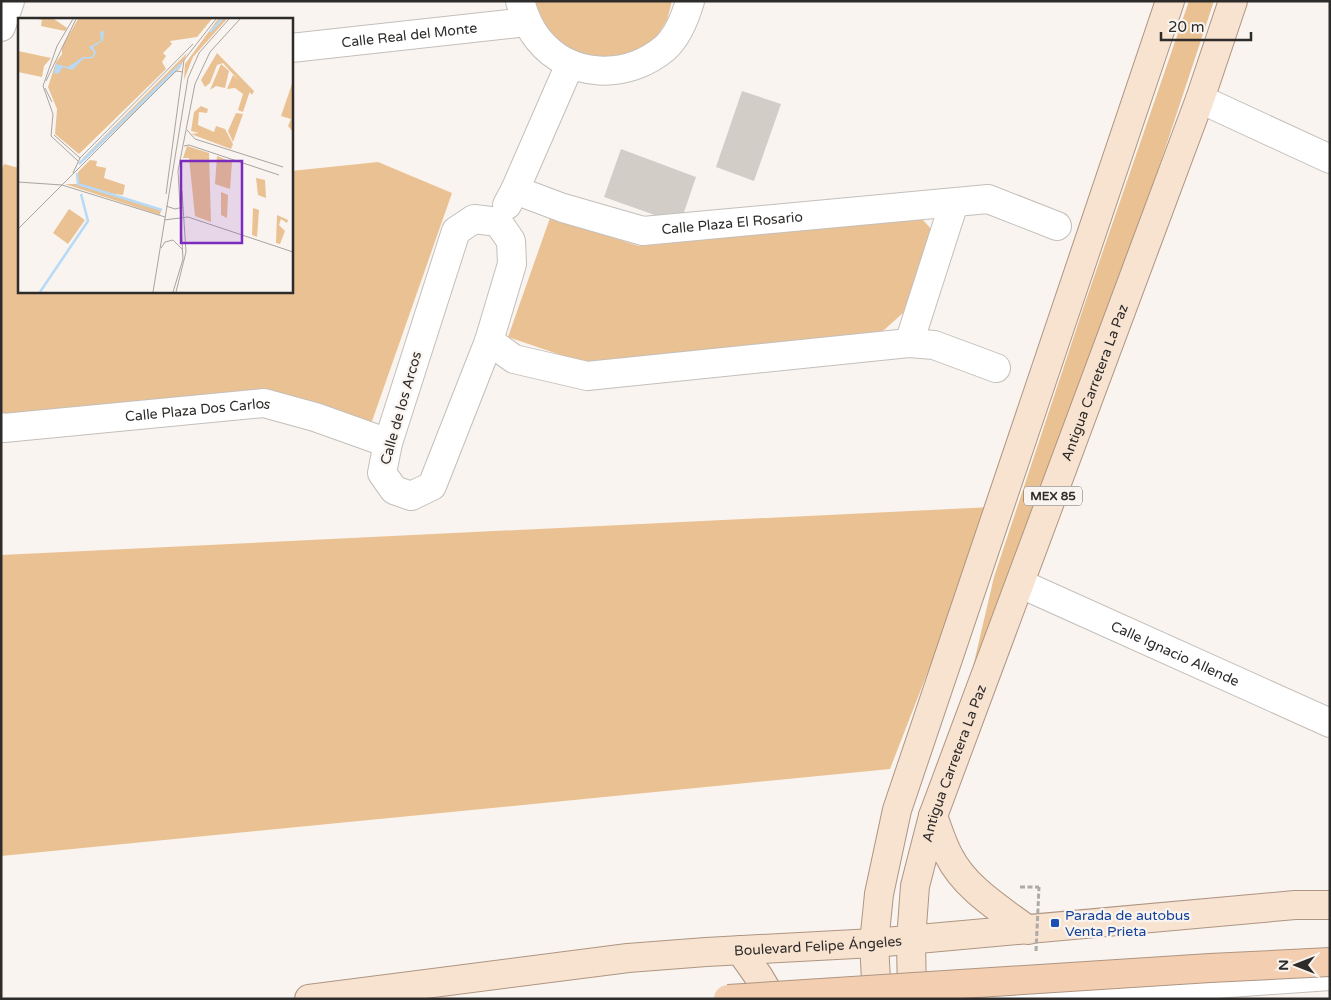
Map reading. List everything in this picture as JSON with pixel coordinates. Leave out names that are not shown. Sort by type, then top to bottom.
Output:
[{"type":"highway","points":[[728,999],[1330,962]]},
{"type":"main road","name":"MEX 85","points":[[877,999],[874,943],[879,894],[897,810],[1170,1]]},
{"type":"main road","name":"Antigua Carretera La Paz","points":[[912,999],[911,940],[915,886],[933,816],[1200,99],[1233,1]]},
{"type":"main road","points":[[933,816],[949,857],[965,879],[980,895],[1032,941]]},
{"type":"main road","name":"Boulevard Felipe Ángeles","points":[[309,999],[628,958],[911,940],[1032,941],[1295,905],[1330,905]]},
{"type":"main road","points":[[740,950],[772,999]]},
{"type":"street","points":[[10,1],[1,28],[18,34]]},
{"type":"street","points":[[523,12],[542,44],[552,53],[570,64],[594,71],[620,70],[645,62],[666,47],[681,26],[693,2]]},
{"type":"street","name":"Calle Real del Monte","points":[[292,48],[523,12]]},
{"type":"street","points":[[498,222],[515,190],[570,64]]},
{"type":"street","points":[[1200,99],[1330,159]]},
{"type":"street","name":"Calle Plaza El Rosario","points":[[515,190],[563,208],[643,230],[988,199],[1057,226]]},
{"type":"street","points":[[909,343],[954,203]]},
{"type":"street","name":"Calle de los Arcos","points":[[474,219],[498,222],[511,241],[512,264],[489,341],[432,486],[411,496],[394,490],[382,473],[388,443],[456,231],[474,219]]},
{"type":"street","points":[[489,341],[514,359],[588,376],[909,343],[934,345],[996,368]]},
{"type":"street","name":"Calle Plaza Dos Carlos","points":[[1,426],[4,428],[264,403],[315,417],[388,443]]},
{"type":"street","name":"Calle Ignacio Allende","points":[[1020,584],[1330,723]]},
{"type":"street","points":[[978,999],[1000,996],[1330,976]]},
{"type":"street","points":[[1251,999],[1330,984]]},
{"type":"path","points":[[1032,941],[1039,887]]},
{"type":"shaded area","points":[[535,1],[672,1],[667,20],[657,36],[642,50],[624,58],[585,58],[552,38],[541,21]]},
{"type":"shaded area","points":[[1189,1],[1214,1],[1109,318],[965,701],[994,577],[1083,309]]},
{"type":"shaded area","points":[[378,162],[452,193],[364,444],[245,409],[1,434],[1,172],[4,164],[18,168],[18,292],[292,292],[292,171]]},
{"type":"shaded area","points":[[550,218],[639,246],[922,219],[933,231],[904,312],[874,339],[596,367],[508,337]]},
{"type":"shaded area","points":[[992,507],[890,769],[1,856],[1,555]]},
{"type":"building","points":[[742,91],[781,104],[754,181],[716,167]]},
{"type":"building","points":[[621,149],[696,177],[680,224],[604,197]]},
{"type":"place","name":"Parada de autobus Venta Prieta","points":[[1055,923]]}]
